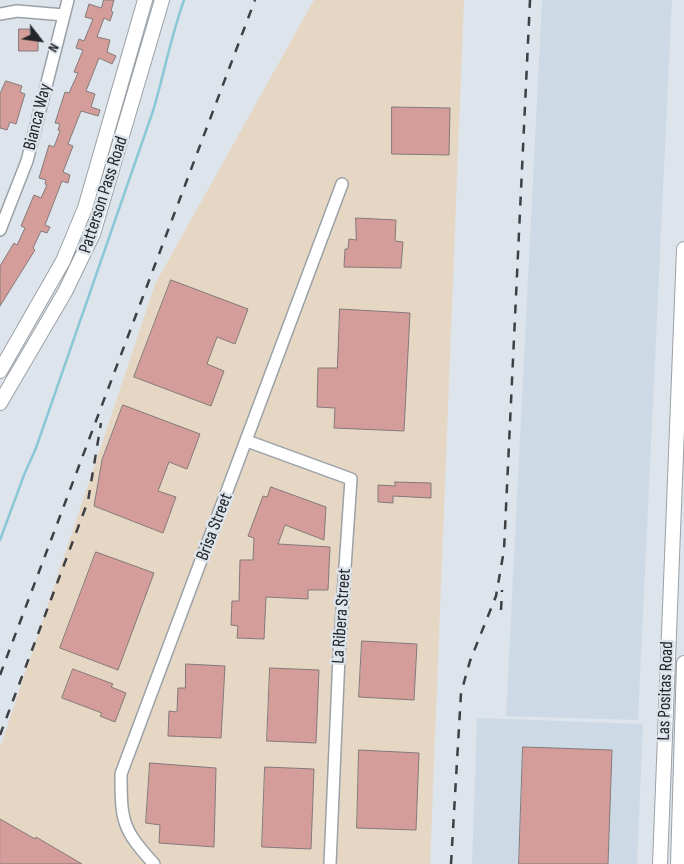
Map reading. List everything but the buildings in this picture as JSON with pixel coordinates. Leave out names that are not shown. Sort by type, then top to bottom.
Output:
[{"type":"main road","name":"Patterson Pass Road","points":[[1,368],[62,261],[79,222],[93,183],[145,0]]},
{"type":"main road","name":"Patterson Pass Road","points":[[0,403],[72,279],[94,234],[162,0]]},
{"type":"main road","name":"Las Positas Road","points":[[660,864],[684,249]]},
{"type":"main road","name":"Las Positas Road","points":[[678,864],[682,828],[684,663]]},
{"type":"street","name":"Bianca Way","points":[[0,230],[27,162],[68,0]]},
{"type":"street","points":[[0,14],[17,11],[64,15]]},
{"type":"street","name":"Brisa Street","points":[[154,864],[132,840],[121,812],[121,774],[247,442],[342,184]]},
{"type":"street","points":[[1,368],[16,375]]},
{"type":"street","name":"La Ribera Street","points":[[247,442],[351,479],[339,656],[330,864]]},
{"type":"street","points":[[662,827],[682,828]]},
{"type":"shaded area","points":[[314,0],[464,0],[430,864],[0,864],[0,748],[155,284]]},
{"type":"shaded area","points":[[542,0],[672,0],[638,720],[506,716]]},
{"type":"shaded area","points":[[477,718],[643,724],[637,864],[472,864]]},
{"type":"waterway","points":[[0,540],[36,448],[153,111],[184,0]]},
{"type":"railway","points":[[0,675],[255,0]]},
{"type":"railway","points":[[451,864],[461,693],[470,661],[496,596],[504,550],[530,0]]},
{"type":"railway","points":[[0,735],[88,501],[101,423]]},
{"type":"railway","points":[[501,610],[502,590]]}]
